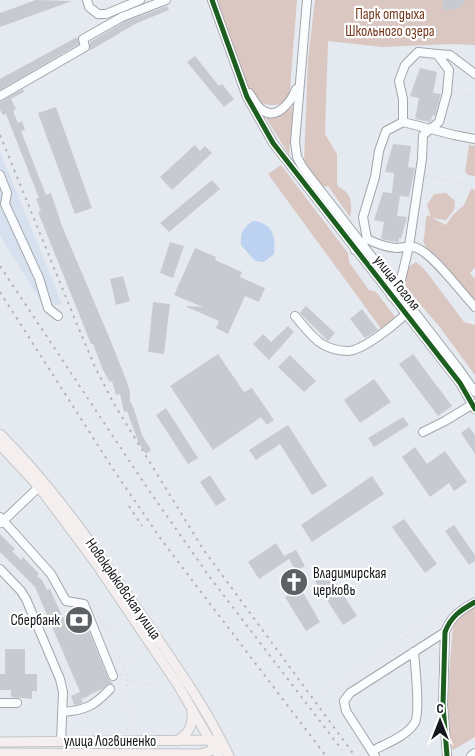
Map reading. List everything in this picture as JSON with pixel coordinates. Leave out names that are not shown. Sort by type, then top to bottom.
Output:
[{"type":"main road","name":"Новокрюковская улица","points":[[0,434],[74,519],[119,583],[192,689],[220,748]]},
{"type":"main road","name":"Новокрюковская улица","points":[[0,445],[42,484],[178,685],[211,740],[229,756]]},
{"type":"main road","points":[[175,741],[190,730],[193,722],[192,708]]},
{"type":"main road","name":"улица Логвиненко","points":[[0,742],[211,740]]},
{"type":"main road","points":[[61,742],[61,754]]},
{"type":"main road","name":"улица Логвиненко","points":[[2,754],[202,755],[220,748]]},
{"type":"street","points":[[87,0],[89,7],[98,14],[106,14],[140,0]]},
{"type":"street","points":[[0,96],[85,47],[83,39],[122,18],[166,0]]},
{"type":"street","name":"улица Гоголя","points":[[212,0],[247,97],[256,116],[273,143],[297,174],[361,244],[391,296],[460,383],[474,406]]},
{"type":"street","points":[[306,2],[294,142],[296,157],[475,392]]},
{"type":"street","points":[[403,122],[403,99],[399,81],[405,64],[418,52],[450,55],[475,74]]},
{"type":"street","points":[[391,296],[400,284],[409,246],[423,135],[439,122],[447,90],[449,70],[437,54]]},
{"type":"street","points":[[243,85],[261,109],[265,112],[277,112],[292,99],[299,82]]},
{"type":"street","points":[[361,244],[363,217],[386,130],[403,122],[475,139]]},
{"type":"street","points":[[0,175],[7,193],[2,203],[38,278],[48,308],[58,316]]},
{"type":"street","points":[[361,244],[418,248],[431,258],[475,307]]},
{"type":"street","points":[[295,316],[322,344],[348,351],[362,346],[406,314]]},
{"type":"street","points":[[423,432],[474,406]]},
{"type":"street","points":[[42,484],[1,521],[51,574],[66,601],[84,604],[113,676]]},
{"type":"street","points":[[0,569],[22,591],[60,679],[63,692],[61,742]]},
{"type":"street","points":[[447,756],[444,738],[443,705],[445,632],[449,622],[458,612],[475,602]]},
{"type":"street","points":[[414,652],[418,710],[415,723],[406,732],[373,754],[346,711],[344,701],[350,693],[445,632]]},
{"type":"street","points":[[63,712],[81,710],[98,702],[110,689]]},
{"type":"street","points":[[0,702],[17,703]]},
{"type":"street","points":[[471,756],[475,753]]},
{"type":"path","points":[[384,0],[388,11],[403,23],[426,29],[447,31],[475,28]]},
{"type":"path","points":[[402,0],[420,12],[445,19]]},
{"type":"path","points":[[442,0],[451,44],[450,55]]},
{"type":"path","points":[[465,46],[475,41]]},
{"type":"path","points":[[447,90],[475,97]]},
{"type":"path","points":[[419,174],[475,187]]},
{"type":"path","points":[[323,693],[475,590]]},
{"type":"path","points":[[101,600],[93,607],[124,665],[128,680],[124,699],[135,719],[124,733]]},
{"type":"path","points":[[106,631],[118,623]]},
{"type":"path","points":[[124,665],[144,650]]},
{"type":"path","points":[[113,676],[160,687]]},
{"type":"path","points":[[444,738],[475,680]]},
{"type":"shaded area","points":[[0,152],[62,304],[44,306],[0,236]]},
{"type":"green space","points":[[217,0],[297,0],[290,89],[282,103],[276,105],[264,104],[257,101],[253,95],[235,54]]},
{"type":"green space","name":"Парк отдыха Школьного озера","points":[[315,0],[475,0],[475,45],[451,44],[382,47],[328,41],[325,134],[337,154],[337,185],[349,196],[350,217],[328,186],[320,188],[304,164],[308,59]]},
{"type":"green space","points":[[293,107],[289,155],[266,118],[283,113]]},
{"type":"green space","points":[[469,145],[475,146],[475,176],[468,175],[465,172]]},
{"type":"green space","points":[[281,165],[348,253],[349,262],[369,290],[376,292],[396,318],[382,330],[268,174]]},
{"type":"green space","points":[[471,189],[475,190],[475,267],[470,273],[475,279],[475,311],[446,278],[433,260],[423,241],[427,215],[431,217],[427,205],[434,194],[446,193],[455,201],[454,210],[446,220],[432,218],[446,225],[464,205]]},
{"type":"green space","points":[[416,262],[425,270],[464,322],[475,325],[475,375],[439,326],[404,284],[407,271]]},
{"type":"green space","points":[[475,607],[475,737],[453,750],[448,727],[448,710],[453,627],[459,617]]},
{"type":"water","points":[[253,221],[260,222],[269,228],[274,237],[274,254],[264,262],[255,261],[241,245],[243,231]]},
{"type":"building","points":[[36,0],[72,1],[0,27],[0,13]]},
{"type":"building","points":[[442,0],[467,0],[457,9],[444,10]]},
{"type":"building","points":[[167,6],[169,10],[135,24],[90,49],[90,42],[124,22]]},
{"type":"building","points":[[77,37],[79,44],[0,90],[0,79]]},
{"type":"building","points":[[195,56],[219,86],[222,84],[234,99],[224,107],[187,62]]},
{"type":"building","points":[[420,68],[437,72],[433,93],[441,94],[435,116],[433,115],[430,122],[415,119],[419,98],[410,96]]},
{"type":"building","points":[[23,89],[24,92],[11,99],[16,109],[13,111],[18,123],[22,121],[25,130],[21,131],[46,195],[51,193],[62,226],[127,382],[130,401],[142,435],[151,450],[146,454],[139,444],[127,411],[124,412],[120,394],[116,395],[112,381],[110,382],[103,370],[93,344],[91,344],[38,212],[41,211],[36,199],[39,198],[6,114],[3,115],[0,110],[0,102]]},
{"type":"building","points":[[56,107],[92,208],[75,214],[38,113]]},
{"type":"building","points":[[393,144],[411,146],[408,167],[415,168],[409,197],[400,196],[397,216],[407,217],[399,242],[381,239],[384,222],[374,220],[383,192],[392,193],[394,173],[385,172]]},
{"type":"building","points":[[195,145],[200,151],[205,146],[212,153],[172,190],[160,177]]},
{"type":"building","points":[[212,180],[220,189],[169,232],[160,223]]},
{"type":"building","points":[[170,242],[184,246],[173,278],[160,273]]},
{"type":"building","points":[[195,248],[216,257],[215,260],[242,272],[240,277],[265,288],[259,302],[245,296],[228,334],[216,328],[219,321],[187,306],[203,307],[174,295]]},
{"type":"building","points":[[123,276],[130,301],[116,305],[110,279]]},
{"type":"building","points":[[153,302],[170,304],[164,354],[148,352]]},
{"type":"building","points":[[306,306],[335,333],[328,341],[300,313]]},
{"type":"building","points":[[362,309],[378,330],[365,338],[350,319]]},
{"type":"building","points":[[288,326],[294,332],[269,360],[253,344],[263,334],[271,342]]},
{"type":"building","points":[[218,354],[244,392],[252,388],[274,420],[267,425],[261,417],[213,450],[170,386]]},
{"type":"building","points":[[413,354],[452,406],[438,416],[399,364]]},
{"type":"building","points":[[290,355],[316,381],[304,392],[278,367]]},
{"type":"building","points":[[374,379],[391,402],[360,423],[344,400]]},
{"type":"building","points":[[166,408],[198,458],[188,464],[156,415]]},
{"type":"building","points":[[403,417],[409,425],[374,447],[368,438]]},
{"type":"building","points":[[288,425],[327,486],[312,495],[280,444],[256,460],[249,450]]},
{"type":"building","points":[[469,427],[475,435],[475,454],[461,433]]},
{"type":"building","points":[[415,447],[427,464],[445,451],[467,482],[454,491],[449,483],[430,497],[402,457]]},
{"type":"building","points":[[210,475],[226,500],[216,506],[200,482]]},
{"type":"building","points":[[372,476],[384,494],[312,542],[301,525]]},
{"type":"building","points":[[404,519],[437,564],[425,573],[392,527]]},
{"type":"building","points":[[454,525],[475,555],[475,561],[469,565],[445,531]]},
{"type":"building","points":[[0,534],[15,549],[12,551],[21,560],[23,557],[39,574],[37,576],[42,580],[47,590],[50,589],[63,618],[81,611],[108,678],[113,684],[108,684],[81,699],[83,703],[74,705],[71,696],[80,692],[35,587],[0,552]]},
{"type":"building","points":[[276,543],[284,556],[296,550],[305,566],[300,569],[304,582],[301,589],[320,622],[306,631],[285,597],[290,594],[290,584],[285,584],[285,577],[298,575],[289,559],[259,579],[248,562]]},
{"type":"building","points":[[327,569],[357,616],[343,625],[313,578]]},
{"type":"building","points":[[5,649],[25,649],[25,674],[37,674],[37,691],[32,691],[32,699],[11,697],[11,690],[0,690],[0,674],[5,674]]},
{"type":"railway","points":[[0,135],[95,367],[114,404],[203,549],[355,756]]},
{"type":"railway","points":[[0,266],[148,489],[209,576],[342,750]]},
{"type":"railway","points":[[0,292],[115,472],[163,542],[326,756]]},
{"type":"railway","points":[[129,506],[142,526]]},
{"type":"cycle path","points":[[212,0],[247,97],[273,143],[460,383],[475,409]]},
{"type":"cycle path","points":[[447,756],[443,705],[445,632],[457,614],[475,602]]},
{"type":"place","name":"Владимирская церковь","points":[[294,582]]},
{"type":"place","name":"Сбербанк","points":[[79,620]]}]
